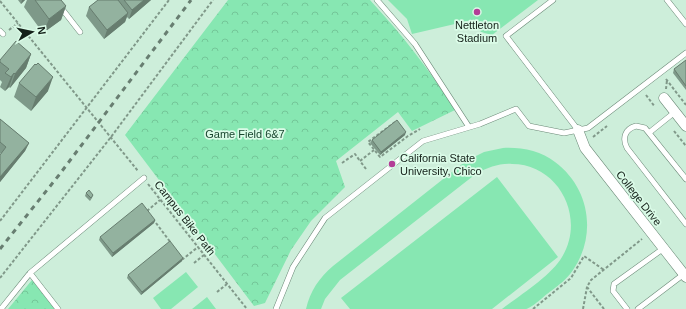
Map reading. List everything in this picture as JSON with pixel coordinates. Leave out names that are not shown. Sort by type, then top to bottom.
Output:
[{"type":"street","points":[[664,98],[686,126]]},
{"type":"street","name":"College Drive","points":[[578,130],[585,148],[685,276]]},
{"type":"lane","points":[[55,0],[80,32]]},
{"type":"lane","points":[[377,0],[415,44],[469,127]]},
{"type":"lane","points":[[553,0],[506,36],[578,130]]},
{"type":"lane","points":[[667,0],[686,24]]},
{"type":"lane","points":[[276,309],[293,267],[325,218],[423,141],[469,127],[516,109],[529,126],[564,133],[588,128],[686,53]]},
{"type":"lane","points":[[650,132],[675,112]]},
{"type":"lane","points":[[686,179],[650,132],[645,128],[641,126],[631,128],[625,134],[625,144],[686,224]]},
{"type":"lane","points":[[1,309],[30,273],[144,178]]},
{"type":"lane","points":[[627,309],[613,291],[614,284],[664,248]]},
{"type":"lane","points":[[30,273],[58,309]]},
{"type":"lane","points":[[638,309],[685,276]]},
{"type":"path","points":[[0,221],[169,0]]},
{"type":"path","points":[[0,278],[111,136],[213,0]]},
{"type":"path","name":"Campus Bike Path","points":[[0,1],[111,136],[247,309]]},
{"type":"path","points":[[667,80],[686,105]]},
{"type":"path","points":[[400,126],[396,120],[368,142],[380,157],[420,129]]},
{"type":"path","points":[[404,131],[408,136]]},
{"type":"path","points":[[360,161],[374,150]]},
{"type":"path","points":[[342,163],[355,154],[366,169]]},
{"type":"path","points":[[160,200],[146,210],[173,247]]},
{"type":"path","points":[[583,309],[587,287],[591,280],[643,238]]},
{"type":"path","points":[[178,253],[182,259],[198,247]]},
{"type":"path","points":[[194,263],[204,255]]},
{"type":"path","points":[[533,309],[572,278],[584,256],[604,270]]},
{"type":"path","points":[[217,292],[227,284]]},
{"type":"path","points":[[587,287],[604,309]]},
{"type":"green space","name":"Game Field 6&7","points":[[228,0],[370,0],[415,53],[455,110],[412,131],[398,112],[336,161],[345,187],[311,221],[291,250],[265,303],[254,306],[125,135]]},
{"type":"green space","name":"Nettleton Stadium","points":[[388,0],[538,0],[492,35],[481,32],[472,20],[412,34],[407,19]]},
{"type":"green space","points":[[503,148],[530,150],[549,158],[567,173],[576,185],[582,198],[586,213],[587,227],[585,242],[581,256],[573,270],[560,284],[529,308],[502,309],[535,285],[557,264],[569,242],[571,226],[569,210],[564,196],[555,183],[543,173],[529,166],[503,164],[477,173],[340,280],[325,299],[321,309],[306,309],[310,296],[316,285],[323,275],[333,266],[466,161],[484,152]]},
{"type":"green space","points":[[497,177],[558,257],[492,309],[350,309],[341,298]]},
{"type":"green space","points":[[186,272],[198,287],[171,309],[161,309],[153,298]]},
{"type":"green space","points":[[32,280],[55,309],[8,309]]},
{"type":"green space","points":[[207,297],[216,309],[192,309]]},
{"type":"building","points":[[35,0],[61,0],[66,6],[49,19]]},
{"type":"building","points":[[98,0],[118,0],[128,13],[107,30],[89,7]]},
{"type":"building","points":[[124,0],[144,0],[132,10]]},
{"type":"building","points":[[16,41],[31,54],[11,77],[5,73],[9,69],[0,62],[0,60]]},
{"type":"building","points":[[686,60],[686,86],[674,69]]},
{"type":"building","points":[[38,63],[53,77],[36,97],[19,83],[35,64],[36,65]]},
{"type":"building","points":[[0,119],[29,143],[0,177],[0,155],[6,147],[0,142]]},
{"type":"building","points":[[397,120],[406,132],[381,152],[372,140]]},
{"type":"building","points":[[89,190],[93,195],[91,198],[86,193]]},
{"type":"building","points":[[142,203],[155,220],[113,253],[100,237]]},
{"type":"building","points":[[170,241],[183,258],[142,292],[128,275]]},
{"type":"railway","points":[[0,249],[59,175],[191,0]]},
{"type":"place","name":"Nettleton Stadium","points":[[477,12]]},
{"type":"place","name":"California State University, Chico","points":[[392,164]]}]
